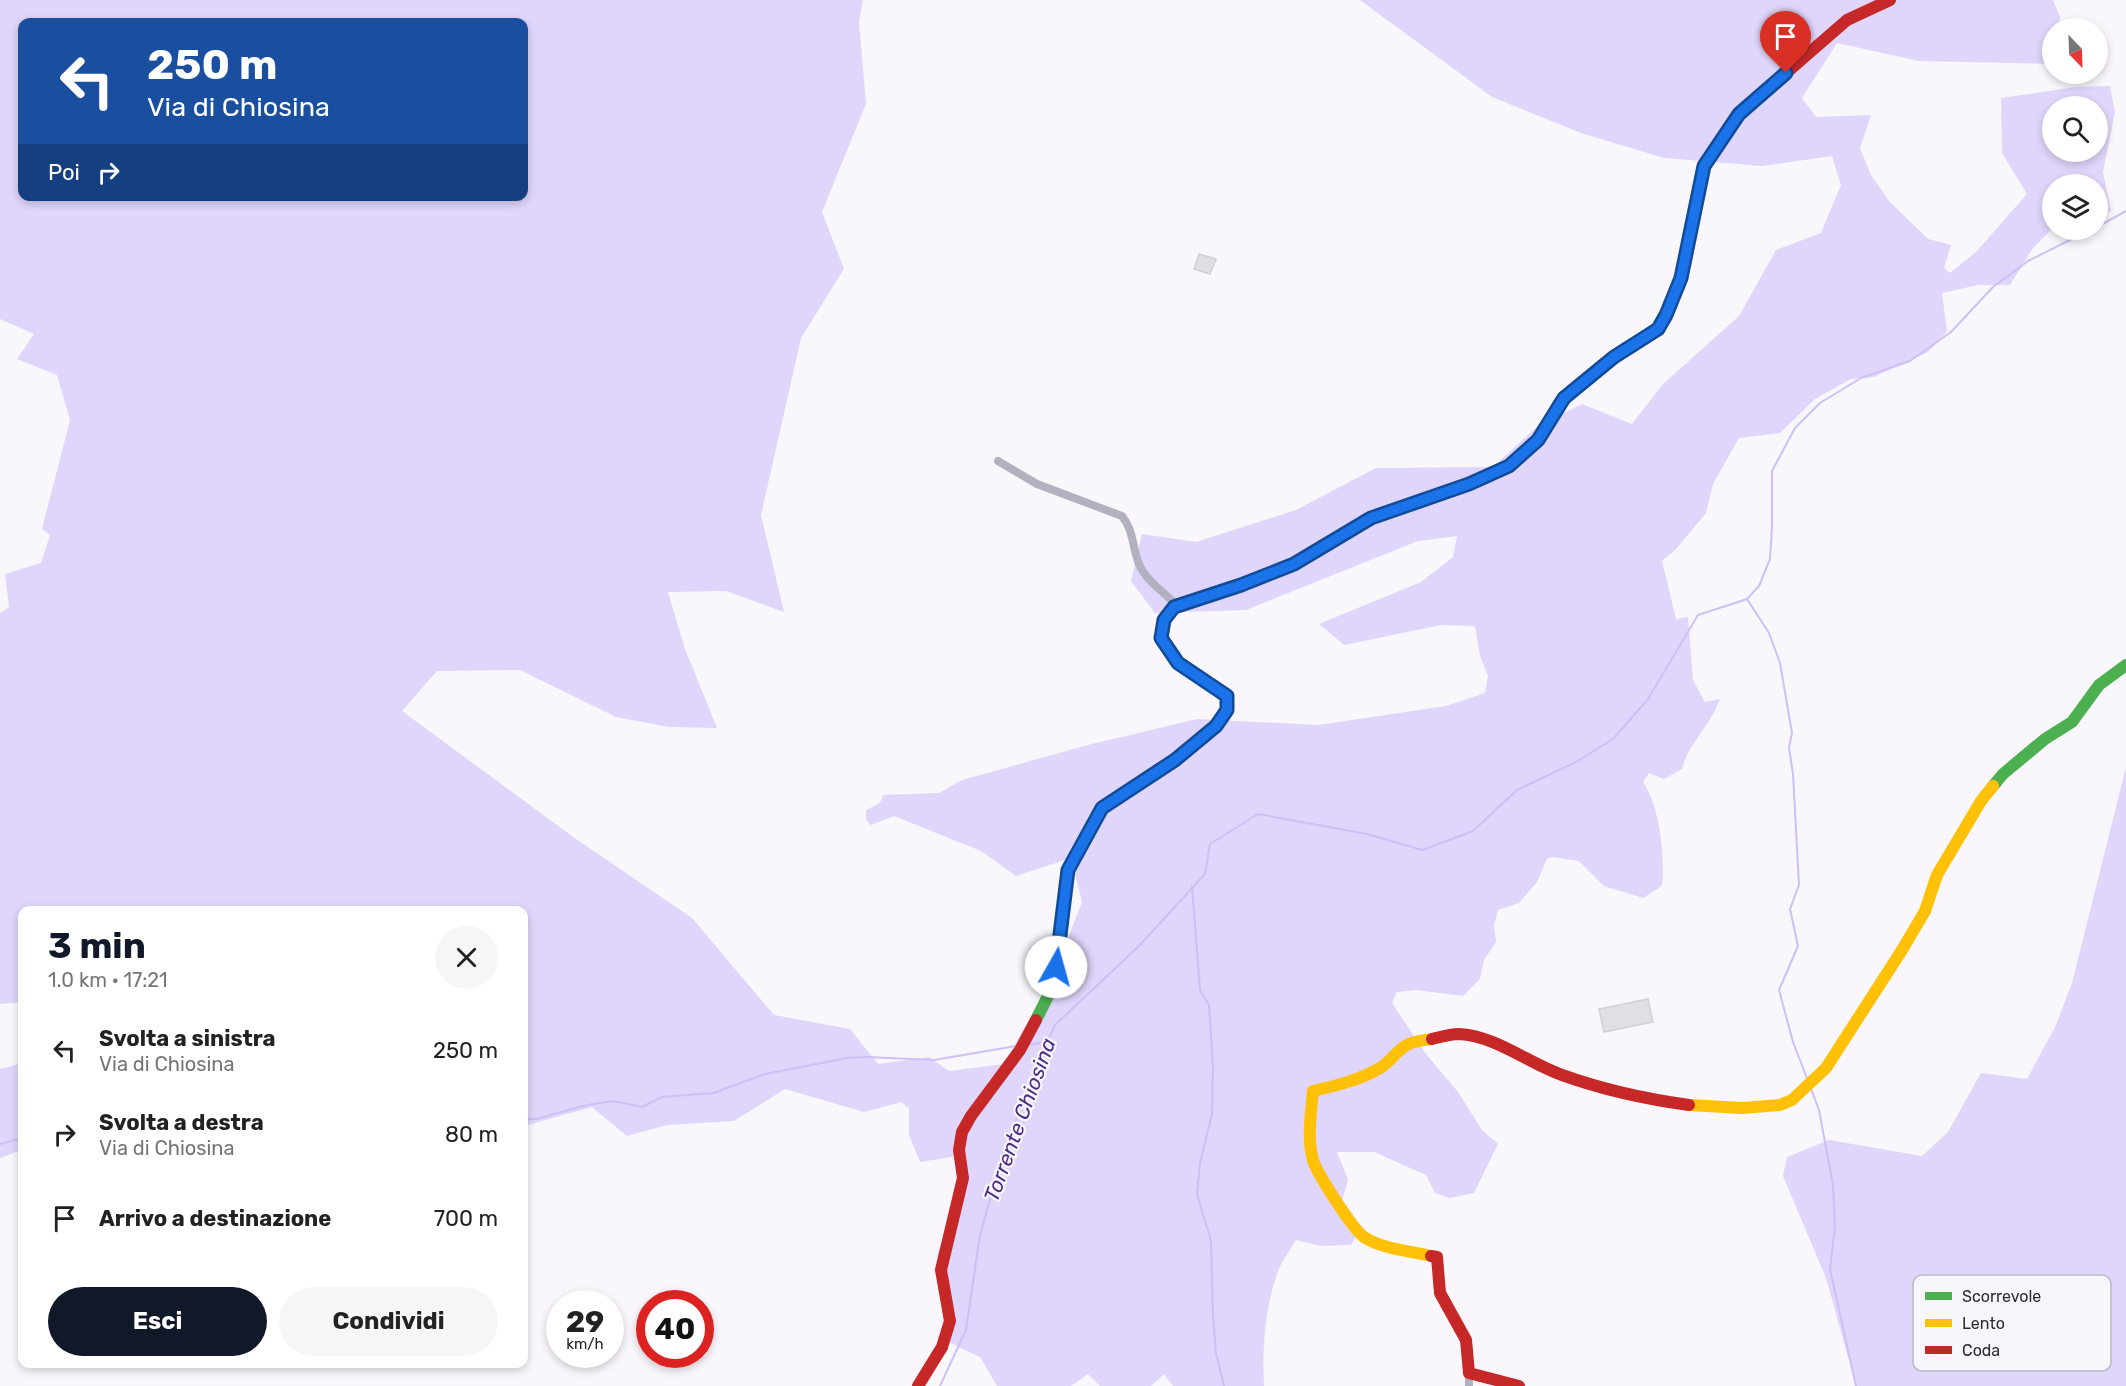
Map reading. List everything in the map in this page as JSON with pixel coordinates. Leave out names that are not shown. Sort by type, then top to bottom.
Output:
[{"type":"street","points":[[918,1386],[942,1347],[950,1321],[941,1270],[963,1178],[959,1150],[962,1132],[970,1116],[1020,1050],[1051,990],[1068,870],[1102,808],[1175,760],[1216,726],[1227,710],[1227,696],[1178,663],[1161,638],[1164,620],[1178,606],[1294,564],[1371,518],[1469,484],[1509,466],[1538,440],[1564,398],[1592,373],[1658,329],[1681,278],[1704,166],[1739,114],[1847,20],[1890,0]]},
{"type":"street","points":[[998,461],[1037,484],[1122,516],[1130,525],[1136,553],[1145,575],[1178,606]]},
{"type":"street","points":[[1469,1386],[1466,1340],[1440,1293],[1437,1257],[1372,1242],[1361,1236],[1337,1202],[1313,1161],[1310,1119],[1313,1091],[1336,1086],[1377,1070],[1391,1061],[1402,1048],[1410,1043],[1458,1034],[1485,1039],[1559,1074],[1602,1089],[1646,1099],[1705,1107],[1755,1108],[1780,1105],[1792,1100],[1826,1068],[1925,911],[1937,874],[1981,801],[2004,774],[2045,739],[2072,722],[2099,685],[2126,665]]},
{"type":"street","points":[[1468,1373],[1519,1386]]},
{"type":"shaded area","points":[[0,0],[863,0],[859,22],[866,104],[822,212],[844,269],[801,338],[761,515],[784,612],[726,591],[668,592],[685,649],[717,728],[669,727],[616,717],[520,670],[437,671],[402,711],[576,839],[692,918],[774,1015],[850,1029],[878,1064],[929,1057],[949,1071],[1004,1064],[1053,976],[1082,902],[1071,858],[1016,876],[981,851],[894,816],[871,825],[866,820],[866,810],[880,803],[883,795],[939,793],[962,780],[1084,746],[1197,719],[1318,725],[1446,706],[1485,693],[1488,676],[1480,656],[1475,626],[1441,625],[1344,645],[1319,624],[1421,582],[1453,557],[1457,536],[1418,541],[1246,610],[1155,613],[1131,581],[1142,534],[1196,542],[1296,510],[1376,468],[1493,467],[1539,425],[1582,404],[1632,424],[1663,384],[1739,316],[1776,250],[1821,233],[1841,185],[1832,156],[1762,166],[1664,158],[1581,133],[1492,97],[1360,0],[2053,0],[2060,18],[2042,18],[2042,64],[1919,61],[1837,43],[1802,98],[1816,117],[1871,115],[1860,148],[1871,175],[1890,202],[1928,239],[1951,245],[1944,268],[1950,273],[1976,252],[2027,194],[2002,153],[2001,98],[2076,87],[2110,86],[2115,112],[2108,147],[2108,96],[2042,96],[2042,162],[2105,162],[2103,174],[2042,174],[2042,239],[2033,248],[2010,285],[1978,285],[1942,293],[1947,331],[1928,352],[1874,377],[1851,379],[1815,399],[1780,433],[1739,438],[1713,484],[1706,513],[1676,549],[1662,561],[1676,619],[1688,617],[1693,680],[1705,702],[1720,699],[1689,751],[1682,769],[1664,779],[1649,773],[1643,782],[1654,805],[1660,832],[1663,861],[1662,886],[1643,898],[1604,886],[1579,861],[1552,857],[1547,859],[1537,882],[1519,903],[1498,910],[1494,925],[1496,942],[1484,960],[1480,979],[1463,996],[1416,990],[1397,992],[1392,1003],[1426,1054],[1458,1092],[1482,1130],[1498,1144],[1474,1193],[1450,1198],[1435,1193],[1426,1175],[1374,1152],[1337,1152],[1348,1179],[1342,1201],[1358,1233],[1351,1245],[1321,1246],[1296,1240],[1279,1269],[1270,1297],[1264,1341],[1264,1386],[1173,1386],[1164,1374],[1151,1386],[1100,1386],[1088,1374],[1071,1386],[997,1386],[980,1357],[946,1341],[937,1256],[959,1191],[957,1156],[920,1162],[909,1135],[909,1108],[901,1102],[864,1112],[785,1089],[734,1121],[667,1125],[627,1136],[592,1107],[528,1125],[528,906],[18,906],[18,1002],[0,1004],[0,613],[9,607],[5,574],[41,563],[50,535],[42,529],[70,420],[57,375],[17,359],[34,334],[0,319]]},
{"type":"shaded area","points":[[2108,196],[2111,211],[2108,212]]},
{"type":"shaded area","points":[[2126,767],[2126,1386],[1856,1386],[1826,1278],[1783,1176],[1787,1157],[1829,1140],[1922,1156],[1948,1132],[1981,1073],[2027,1079],[2056,1025],[2072,983]]},
{"type":"shaded area","points":[[18,1064],[18,1151],[0,1158],[0,1069]]},
{"type":"building","points":[[1199,254],[1216,259],[1210,274],[1194,269]]},
{"type":"building","points":[[1648,999],[1653,1022],[1604,1032],[1599,1009]]},
{"type":"waterway","name":"Torrente Chiosina","points":[[2108,221],[2126,211]]},
{"type":"waterway","name":"Torrente Chiosina","points":[[940,1386],[966,1330],[980,1235],[1001,1160],[1037,1064],[1055,1025],[1139,946],[1205,874],[1210,844],[1258,814],[1367,834],[1422,850],[1473,831],[1517,790],[1576,762],[1613,739],[1648,699],[1698,615],[1747,599],[1759,586],[1770,559],[1772,471],[1795,428],[1820,403],[1861,378],[1910,361],[1951,332],[1993,287],[2028,261],[2070,240]]},
{"type":"waterway","points":[[1747,599],[1769,633],[1780,663],[1792,733],[1789,748],[1793,774],[1799,885],[1790,909],[1798,946],[1779,990],[1793,1042],[1808,1081]]},
{"type":"waterway","points":[[1192,886],[1200,990],[1209,1005],[1213,1066],[1212,1114],[1200,1163],[1197,1194],[1211,1241],[1216,1353],[1224,1386]]},
{"type":"waterway","points":[[1028,1045],[1046,1042]]},
{"type":"waterway","points":[[528,1119],[613,1101],[642,1107],[662,1097],[714,1093],[765,1074],[847,1058],[934,1060],[1016,1046]]},
{"type":"waterway","points":[[1811,1089],[1819,1110],[1833,1185],[1835,1227],[1830,1269],[1856,1386]]},
{"type":"waterway","points":[[0,1144],[18,1139]]},
{"type":"traffic: fast","points":[[1993,786],[2003,774],[2045,739],[2072,722],[2099,685],[2126,665]]},
{"type":"traffic: fast","points":[[1036,1020],[1051,990],[1056,967],[1068,870],[1102,808],[1175,760],[1216,726],[1227,710],[1227,699]]},
{"type":"traffic: slow","points":[[1425,499],[1469,484],[1509,466],[1538,440],[1564,398],[1614,357],[1658,329],[1666,316],[1681,278],[1692,222]]},
{"type":"traffic: slow","points":[[1689,1105],[1742,1108],[1780,1105],[1792,1100],[1826,1068],[1902,950],[1925,911],[1937,875],[1981,801],[1993,786]]},
{"type":"traffic: slow","points":[[1431,1256],[1396,1249],[1364,1237],[1336,1201],[1316,1167],[1311,1152],[1310,1135],[1313,1091],[1364,1076],[1384,1065],[1405,1046],[1432,1039]]},
{"type":"traffic: jam","points":[[1692,222],[1704,166],[1739,114],[1847,20],[1890,0]]},
{"type":"traffic: jam","points":[[1227,699],[1227,695],[1178,663],[1161,638],[1164,620],[1174,607],[1241,585],[1294,564],[1371,518],[1425,499]]},
{"type":"traffic: jam","points":[[918,1386],[942,1347],[950,1321],[941,1270],[963,1178],[959,1150],[962,1132],[971,1116],[1020,1050],[1036,1020]]},
{"type":"traffic: jam","points":[[1432,1039],[1456,1034],[1473,1036],[1499,1045],[1549,1070],[1593,1085],[1689,1105]]},
{"type":"traffic: jam","points":[[1431,1256],[1437,1257],[1440,1293],[1466,1340],[1469,1373],[1519,1386]]},
{"type":"route","points":[[1056,967],[1068,870],[1102,808],[1175,760],[1216,726],[1227,710],[1227,696],[1178,663],[1161,638],[1164,620],[1174,607],[1241,585],[1294,564],[1371,518],[1469,484],[1509,466],[1538,440],[1564,398],[1592,373],[1658,329],[1681,278],[1704,166],[1720,139],[1739,114],[1786,73]]}]
